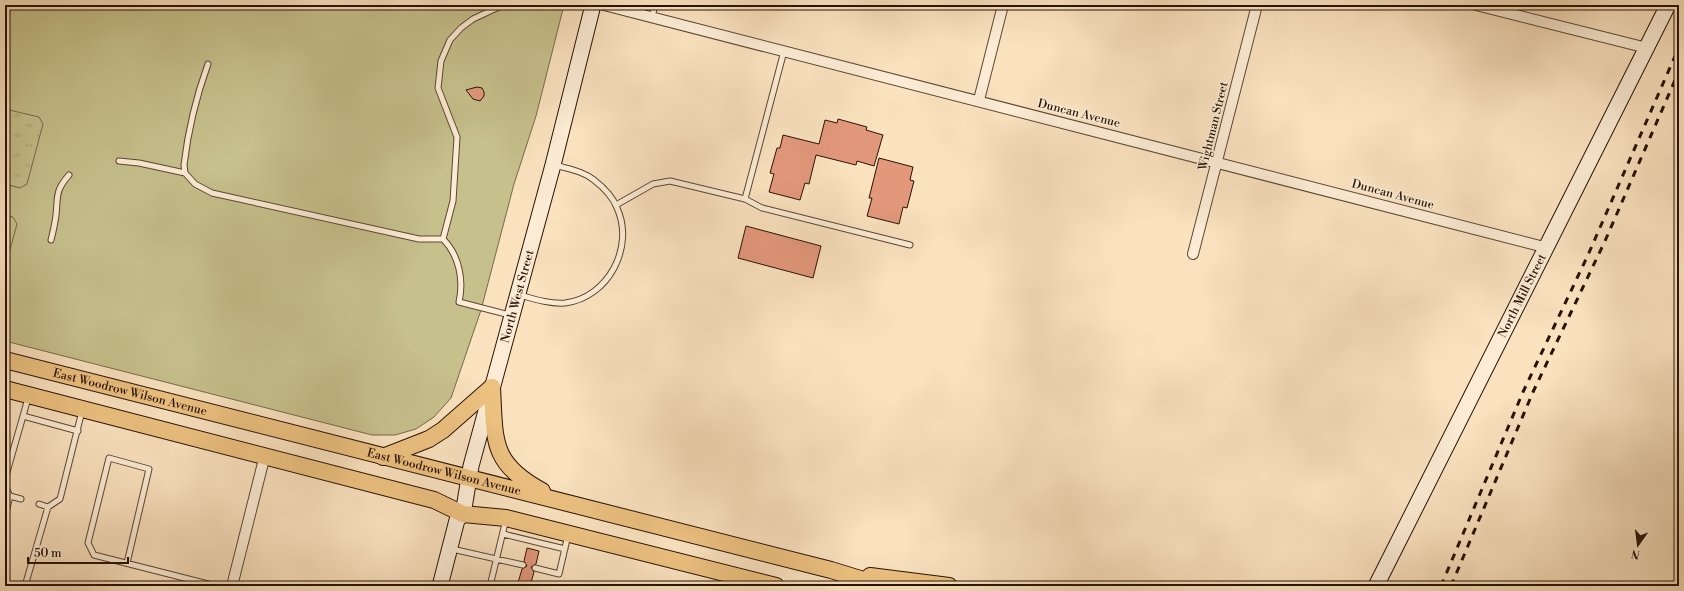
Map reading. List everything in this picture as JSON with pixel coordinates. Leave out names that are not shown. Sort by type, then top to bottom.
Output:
[{"type":"main road","name":"East Woodrow Wilson Avenue","points":[[5,360],[468,479],[831,570],[883,586]]},
{"type":"main road","points":[[383,457],[429,439],[443,430],[492,387]]},
{"type":"main road","points":[[492,387],[495,439],[500,454],[510,469],[521,480],[565,503]]},
{"type":"main road","points":[[6,391],[28,395],[265,455],[434,500],[463,514],[506,518],[566,542],[776,586]]},
{"type":"main road","points":[[831,570],[949,586]]},
{"type":"street","name":"North West Street","points":[[440,584],[457,520],[463,514],[468,479],[553,165],[593,5]]},
{"type":"street","name":"Duncan Avenue","points":[[604,5],[979,100],[1548,248]]},
{"type":"street","points":[[979,100],[1003,5]]},
{"type":"street","name":"Wightman Street","points":[[1194,254],[1257,5]]},
{"type":"street","points":[[1476,5],[1507,9],[1647,48]]},
{"type":"street","name":"North Mill Street","points":[[1376,586],[1548,248],[1668,5]]},
{"type":"street","points":[[232,586],[265,455]]},
{"type":"lane","points":[[442,239],[453,201],[457,138],[438,88],[441,61],[450,40],[461,28],[473,19],[503,5]]},
{"type":"lane","points":[[652,17],[655,5]]},
{"type":"lane","points":[[745,199],[784,50]]},
{"type":"lane","points":[[185,173],[184,165],[192,118],[199,89],[208,64]]},
{"type":"lane","points":[[119,160],[139,162],[185,173],[195,184],[212,193],[419,239],[442,239],[450,246],[461,277],[462,290],[459,302],[511,316]]},
{"type":"lane","points":[[517,294],[553,303],[566,303],[584,297],[601,286],[616,266],[622,247],[621,225],[616,205],[606,190],[594,179],[580,172],[553,165]]},
{"type":"lane","points":[[51,240],[56,214],[57,192],[60,185],[69,175]]},
{"type":"lane","points":[[616,205],[650,185],[665,180],[745,199],[762,208],[910,245]]},
{"type":"lane","points":[[5,478],[28,395]]},
{"type":"lane","points":[[25,586],[48,507],[60,499],[83,409]]},
{"type":"lane","points":[[23,416],[78,431]]},
{"type":"lane","points":[[127,563],[149,469],[109,458],[88,543],[94,555],[216,586]]},
{"type":"lane","points":[[5,486],[10,496],[5,516]]},
{"type":"lane","points":[[10,496],[21,499]]},
{"type":"lane","points":[[39,504],[48,507]]},
{"type":"lane","points":[[490,586],[506,518]]},
{"type":"lane","points":[[503,534],[566,542],[559,574],[535,568]]},
{"type":"lane","points":[[450,548],[523,565]]},
{"type":"lane","points":[[440,584],[457,586]]},
{"type":"green space","points":[[5,5],[564,5],[536,116],[514,184],[481,310],[451,398],[434,417],[416,429],[395,435],[372,435],[5,341]]},
{"type":"green space","points":[[5,109],[39,117],[43,124],[27,184],[20,188],[5,184]]},
{"type":"green space","points":[[5,215],[13,217],[17,224],[5,268]]},
{"type":"building","points":[[477,87],[482,88],[484,92],[484,96],[480,101],[473,99],[466,90]]},
{"type":"building","points":[[838,119],[867,127],[866,130],[883,135],[874,166],[857,161],[856,165],[816,155],[809,184],[805,183],[800,200],[769,192],[774,174],[770,173],[777,148],[780,148],[783,135],[819,144],[825,120],[837,123]]},
{"type":"building","points":[[879,158],[913,167],[910,180],[914,181],[907,208],[903,207],[899,224],[867,216],[872,198],[869,198]]},
{"type":"building","points":[[746,226],[821,246],[813,278],[738,258]]},
{"type":"building","points":[[527,548],[539,551],[536,564],[531,567],[534,572],[530,586],[517,586],[522,569],[527,566],[524,561]]},
{"type":"railway","points":[[1441,586],[1523,392],[1588,255],[1679,47]]},
{"type":"railway","points":[[1451,586],[1533,392],[1605,241],[1679,71]]}]
